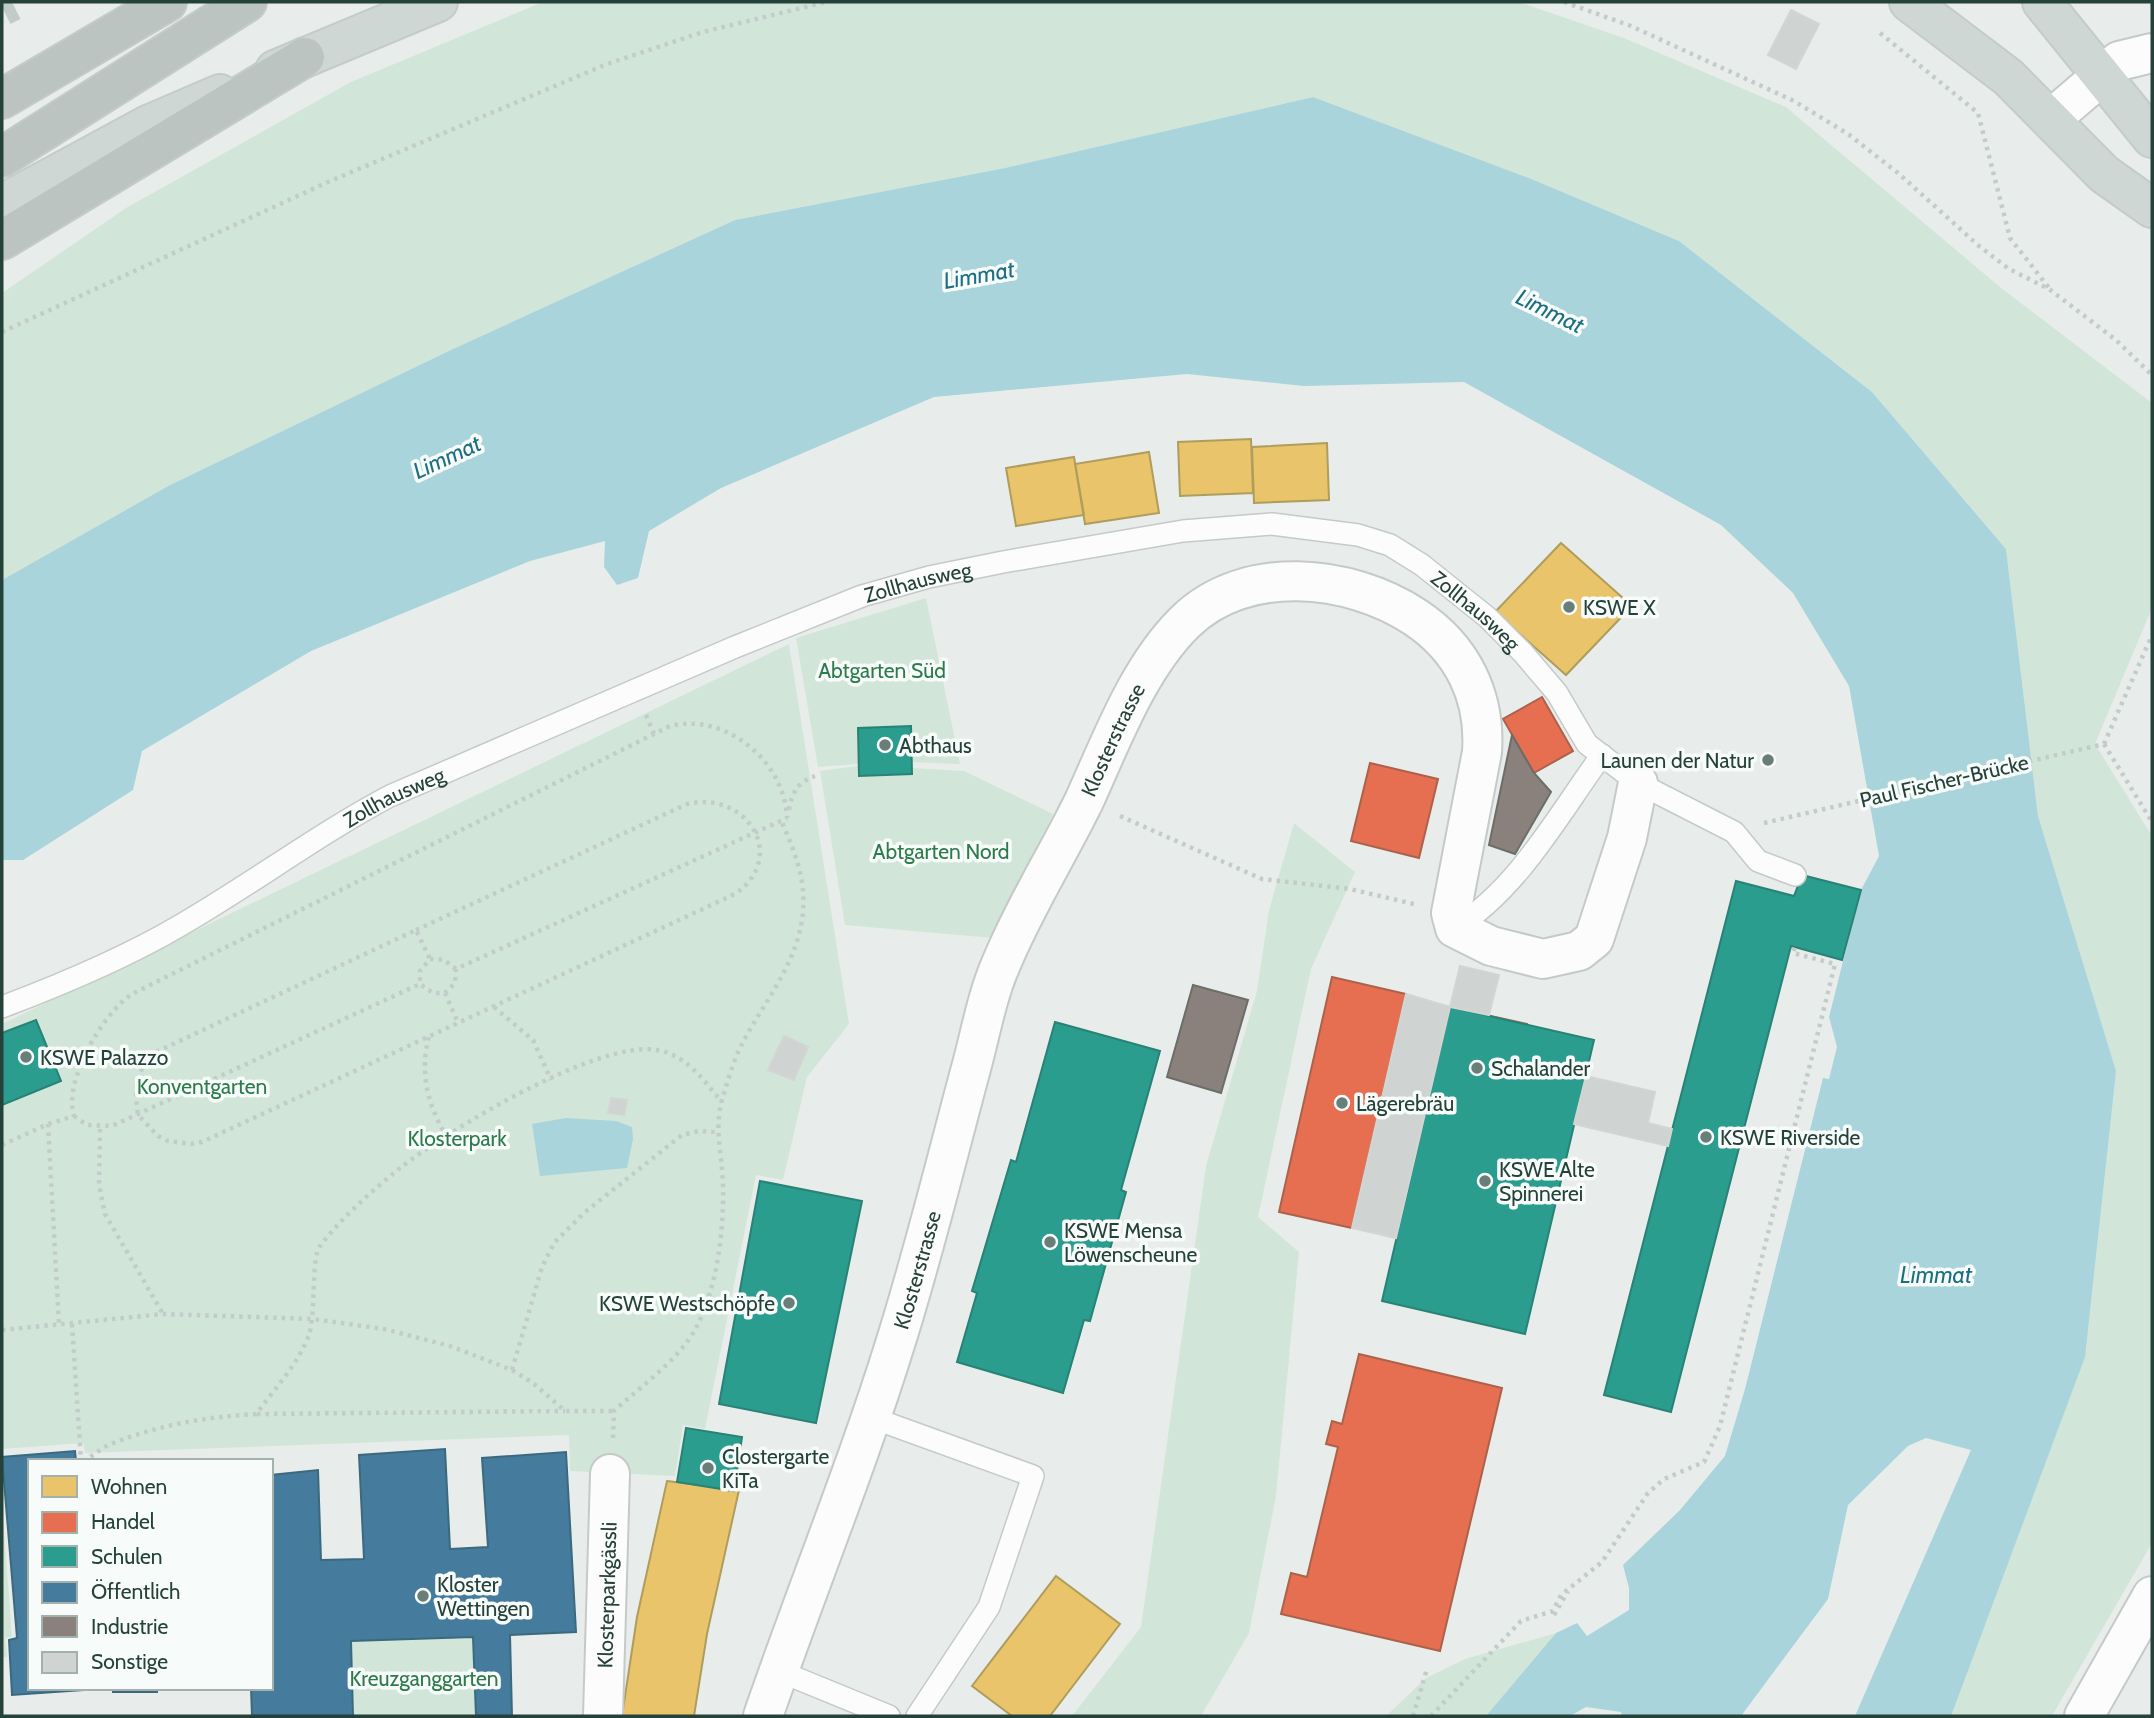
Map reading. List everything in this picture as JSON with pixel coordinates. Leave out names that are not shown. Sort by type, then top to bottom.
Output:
[{"type":"highway","points":[[2,99],[167,2]]},
{"type":"highway","points":[[2,157],[247,2]]},
{"type":"highway","points":[[2,240],[305,57]]},
{"type":"main road","points":[[2,204],[148,125],[438,2]]},
{"type":"main road","points":[[1909,2],[2008,76],[2104,174],[2152,208]]},
{"type":"main road","points":[[2042,2],[2103,74],[2152,138]]},
{"type":"street","points":[[2051,119],[2119,61],[2152,53]]},
{"type":"street","name":"Klosterstrasse","points":[[763,1716],[896,1340],[999,966],[1084,800],[1114,732],[1165,645],[1188,619],[1226,595],[1253,584],[1288,581],[1365,593],[1400,607],[1444,639],[1460,658],[1480,708],[1482,752],[1453,921]]},
{"type":"street","points":[[1453,921],[1491,946],[1544,959],[1579,951],[1594,939],[1627,838],[1638,783]]},
{"type":"street","name":"Klosterparkgässli","points":[[603,1716],[610,1474]]},
{"type":"street","points":[[2084,1716],[2152,1596]]},
{"type":"lane","name":"Zollhausweg","points":[[2,1007],[71,979],[170,931],[390,796],[862,596],[929,578],[1183,531],[1272,524],[1316,527],[1390,545],[1422,565],[1487,617],[1557,693],[1587,744],[1638,783],[1734,832],[1758,861],[1794,875]]},
{"type":"lane","points":[[1453,921],[1482,912],[1503,890],[1602,755]]},
{"type":"lane","points":[[870,1416],[1033,1476],[989,1607],[917,1716]]},
{"type":"lane","points":[[779,1671],[889,1716]]},
{"type":"path","points":[[2,331],[340,176],[607,64],[703,32],[826,2]]},
{"type":"path","points":[[1564,2],[1631,26],[1794,101],[1849,134],[2009,269],[2049,289],[2116,340],[2152,375]]},
{"type":"path","points":[[1880,33],[1978,113],[2010,238],[2049,289]]},
{"type":"path","points":[[2152,635],[2104,744],[2152,822]]},
{"type":"path","points":[[644,712],[654,734]]},
{"type":"path","points":[[419,984],[113,1126],[100,1128],[87,1125],[74,1116],[71,1105],[74,1086],[94,1038],[116,1005],[132,993],[654,734],[689,721],[705,724],[740,741],[774,770],[787,798],[787,818]]},
{"type":"path","name":"Paul Fischer-Brücke","points":[[1798,815],[2104,744]]},
{"type":"path","points":[[456,969],[787,818],[797,787],[802,781],[815,776]]},
{"type":"path","points":[[1084,800],[1262,878],[1350,889],[1453,921]]},
{"type":"path","points":[[715,801],[727,805],[748,820],[756,832],[759,842],[757,867],[753,877],[735,894],[202,1142],[191,1144],[168,1141],[158,1136],[138,1115],[137,1084],[140,1071],[154,1053],[687,804],[715,801]]},
{"type":"path","points":[[85,1459],[104,1446],[151,1429],[205,1418],[256,1414],[614,1411],[680,1350],[692,1335],[706,1304],[722,1208],[717,1132],[722,1102],[742,1043],[780,980],[800,932],[803,898],[799,865],[780,821]]},
{"type":"path","points":[[416,930],[430,959]]},
{"type":"path","points":[[1431,1716],[1521,1621],[1554,1613],[1568,1590],[1602,1562],[1648,1493],[1664,1479],[1704,1462],[1720,1426],[1835,964],[1793,953],[1795,947]]},
{"type":"path","points":[[430,959],[444,960],[456,969]]},
{"type":"path","points":[[419,984],[420,971],[430,959]]},
{"type":"path","points":[[446,993],[454,983],[456,969]]},
{"type":"path","points":[[419,984],[433,993],[446,993]]},
{"type":"path","points":[[446,993],[458,1023]]},
{"type":"path","points":[[494,1007],[533,1040],[551,1080]]},
{"type":"path","points":[[429,1037],[425,1061],[428,1100],[446,1136]]},
{"type":"path","points":[[256,1414],[309,1335],[313,1319],[318,1248],[387,1179],[446,1136],[551,1080],[601,1057],[636,1050],[659,1050],[678,1056],[722,1102]]},
{"type":"path","points":[[2,1145],[47,1124],[74,1116]]},
{"type":"path","points":[[47,1124],[59,1325]]},
{"type":"path","points":[[100,1128],[99,1184],[105,1214],[163,1314]]},
{"type":"path","points":[[512,1370],[542,1268],[555,1242],[585,1212],[682,1135],[699,1131],[717,1132]]},
{"type":"path","points":[[2,1330],[163,1314],[313,1319],[416,1335],[512,1370],[533,1383],[565,1411]]},
{"type":"path","points":[[72,1324],[82,1459]]},
{"type":"path","points":[[610,1474],[614,1411]]},
{"type":"path","points":[[1413,1716],[1427,1669]]},
{"type":"green space","points":[[543,2],[1519,2],[1624,38],[1786,107],[2000,287],[2152,403],[2152,608],[2095,744],[2152,836],[2152,1543],[2052,1716],[1951,1716],[2116,1071],[2038,816],[2006,549],[1872,392],[1679,241],[1529,178],[1313,97],[1005,168],[735,220],[453,349],[170,485],[2,580],[2,293],[126,208],[351,82]]},
{"type":"green space","name":"Abtgarten Süd","points":[[926,598],[960,764],[912,762],[910,726],[858,728],[858,764],[818,767],[796,638]]},
{"type":"green space","name":"Klosterpark","points":[[789,644],[849,1024],[807,1077],[783,1180],[756,1175],[705,1429],[683,1425],[675,1476],[570,1471],[569,1435],[85,1453],[83,1443],[2,1449],[2,1024]]},
{"type":"green space","name":"Abtgarten Nord","points":[[858,766],[859,776],[912,774],[912,768],[964,771],[1053,814],[993,938],[845,925],[820,771]]},
{"type":"green space","points":[[1294,823],[1355,872],[1311,969],[1258,1217],[1299,1252],[1276,1496],[1249,1633],[1201,1716],[1072,1716],[1141,1627],[1206,1166],[1257,991],[1269,910]]},
{"type":"green space","points":[[2,1503],[12,1637],[5,1638],[7,1657],[2,1657]]},
{"type":"green space","points":[[1556,1633],[1486,1716],[1386,1716],[1426,1678],[1465,1659]]},
{"type":"green space","name":"Kreuzganggarten","points":[[473,1637],[476,1716],[353,1716],[351,1641]]},
{"type":"water","name":"Limmat","points":[[1313,97],[1529,178],[1679,241],[1872,392],[2006,549],[2038,816],[2116,1071],[2085,1357],[1951,1716],[1855,1716],[1971,1450],[1926,1438],[1908,1446],[1848,1505],[1828,1599],[1741,1716],[1622,1716],[1621,1712],[1586,1707],[1570,1716],[1486,1716],[1556,1633],[1577,1623],[1587,1636],[1629,1610],[1629,1588],[1623,1565],[1680,1510],[1725,1456],[1745,1389],[1823,1078],[1829,1079],[1837,1047],[1829,1017],[1861,890],[1879,856],[1849,686],[1793,593],[1721,525],[1464,382],[1304,386],[1187,374],[934,397],[721,488],[649,531],[638,578],[617,585],[604,567],[605,541],[530,561],[311,651],[142,751],[133,790],[23,860],[2,860],[2,580],[170,485],[453,349],[735,220],[1005,168]]},
{"type":"water","points":[[566,1118],[616,1121],[632,1127],[633,1139],[627,1168],[540,1176],[532,1124]]},
{"type":"building: Wohnen","points":[[1251,439],[1253,493],[1180,496],[1178,442]]},
{"type":"building: Wohnen","points":[[1327,443],[1329,500],[1254,503],[1252,447]]},
{"type":"building: Wohnen","points":[[1149,452],[1159,513],[1085,524],[1075,464]]},
{"type":"building: Wohnen","points":[[1074,457],[1084,515],[1016,526],[1006,468]]},
{"type":"building: Wohnen","points":[[1561,543],[1632,606],[1566,675],[1495,612]]},
{"type":"building: Wohnen","points":[[667,1481],[739,1490],[707,1634],[694,1716],[622,1716],[637,1617]]},
{"type":"building: Wohnen","points":[[1056,1576],[1120,1624],[1050,1716],[1012,1716],[972,1686]]},
{"type":"building: Handel","points":[[1542,697],[1573,751],[1534,773],[1503,719]]},
{"type":"building: Handel","points":[[1370,763],[1438,779],[1419,858],[1351,841]]},
{"type":"building: Handel","name":"Lägerebräu","points":[[1332,977],[1406,994],[1352,1228],[1279,1212]]},
{"type":"building: Handel","name":"Schalander","points":[[1450,1007],[1527,1024],[1505,1130],[1426,1111]]},
{"type":"building: Handel","points":[[1359,1354],[1502,1388],[1440,1651],[1281,1614],[1291,1573],[1307,1577],[1338,1447],[1326,1444],[1332,1421],[1342,1424]]},
{"type":"building: Schulen","name":"Abthaus","points":[[911,726],[912,774],[859,776],[858,728]]},
{"type":"building: Schulen","name":"KSWE Riverside","points":[[1802,875],[1861,890],[1842,960],[1791,946],[1671,1412],[1604,1395],[1736,881],[1794,896]]},
{"type":"building: Schulen","name":"KSWE Alte Spinnerei","points":[[1450,1007],[1594,1040],[1525,1334],[1382,1301]]},
{"type":"building: Schulen","name":"KSWE Palazzo","points":[[36,1020],[61,1081],[2,1105],[2,1033]]},
{"type":"building: Schulen","name":"KSWE Mensa Löwenscheune","points":[[1055,1022],[1160,1051],[1121,1190],[1126,1192],[1090,1321],[1084,1320],[1063,1393],[957,1362],[977,1293],[972,1291],[1011,1160],[1016,1162]]},
{"type":"building: Schulen","name":"KSWE Westschöpfe","points":[[760,1181],[862,1201],[816,1423],[719,1404]]},
{"type":"building: Schulen","name":"Clostergarte KiTa","points":[[686,1428],[742,1437],[734,1491],[677,1482]]},
{"type":"building: Öffentlich","name":"Kloster Wettingen","points":[[445,1449],[450,1549],[488,1547],[482,1458],[566,1452],[576,1632],[510,1635],[512,1716],[476,1716],[473,1637],[351,1641],[353,1716],[252,1716],[251,1690],[273,1690],[273,1475],[318,1470],[321,1560],[364,1559],[359,1455]]},
{"type":"building: Öffentlich","points":[[75,1451],[76,1459],[28,1459],[28,1690],[84,1690],[12,1695],[9,1640],[17,1638],[2,1457]]},
{"type":"building: Öffentlich","points":[[113,1690],[157,1690],[157,1692]]},
{"type":"building: Industrie","points":[[1512,735],[1534,773],[1551,792],[1515,854],[1489,845]]},
{"type":"building: Industrie","points":[[1193,985],[1248,1000],[1221,1093],[1167,1077]]},
{"type":"building: Sonstige","points":[[1791,10],[1819,24],[1796,69],[1768,55]]},
{"type":"building: Sonstige","points":[[1460,966],[1499,975],[1489,1015],[1450,1007]]},
{"type":"building: Sonstige","points":[[1406,994],[1450,1007],[1396,1238],[1352,1228]]},
{"type":"building: Sonstige","points":[[784,1036],[808,1047],[794,1080],[768,1070]]},
{"type":"building: Sonstige","points":[[1586,1076],[1655,1092],[1648,1123],[1672,1129],[1668,1146],[1574,1124]]},
{"type":"building: Sonstige","points":[[611,1098],[627,1100],[624,1115],[608,1113]]},
{"type":"tunnel","points":[[2,7],[12,2]]},
{"type":"place","name":"KSWE X","points":[[1569,607]]},
{"type":"place","name":"Abthaus","points":[[885,745]]},
{"type":"place","name":"Launen der Natur","points":[[1768,760]]},
{"type":"place","name":"KSWE Palazzo","points":[[26,1057]]},
{"type":"place","name":"Schalander","points":[[1477,1068]]},
{"type":"place","name":"Lägerebräu","points":[[1342,1103]]},
{"type":"place","name":"KSWE Riverside","points":[[1706,1137]]},
{"type":"place","name":"KSWE Alte Spinnerei","points":[[1485,1181]]},
{"type":"place","name":"KSWE Mensa Löwenscheune","points":[[1050,1242]]},
{"type":"place","name":"KSWE Westschöpfe","points":[[789,1303]]},
{"type":"place","name":"Clostergarte KiTa","points":[[708,1468]]},
{"type":"place","name":"Kloster Wettingen","points":[[423,1596]]},
{"type":"park label","name":"Konventgarten","points":[[202,1086]]}]
